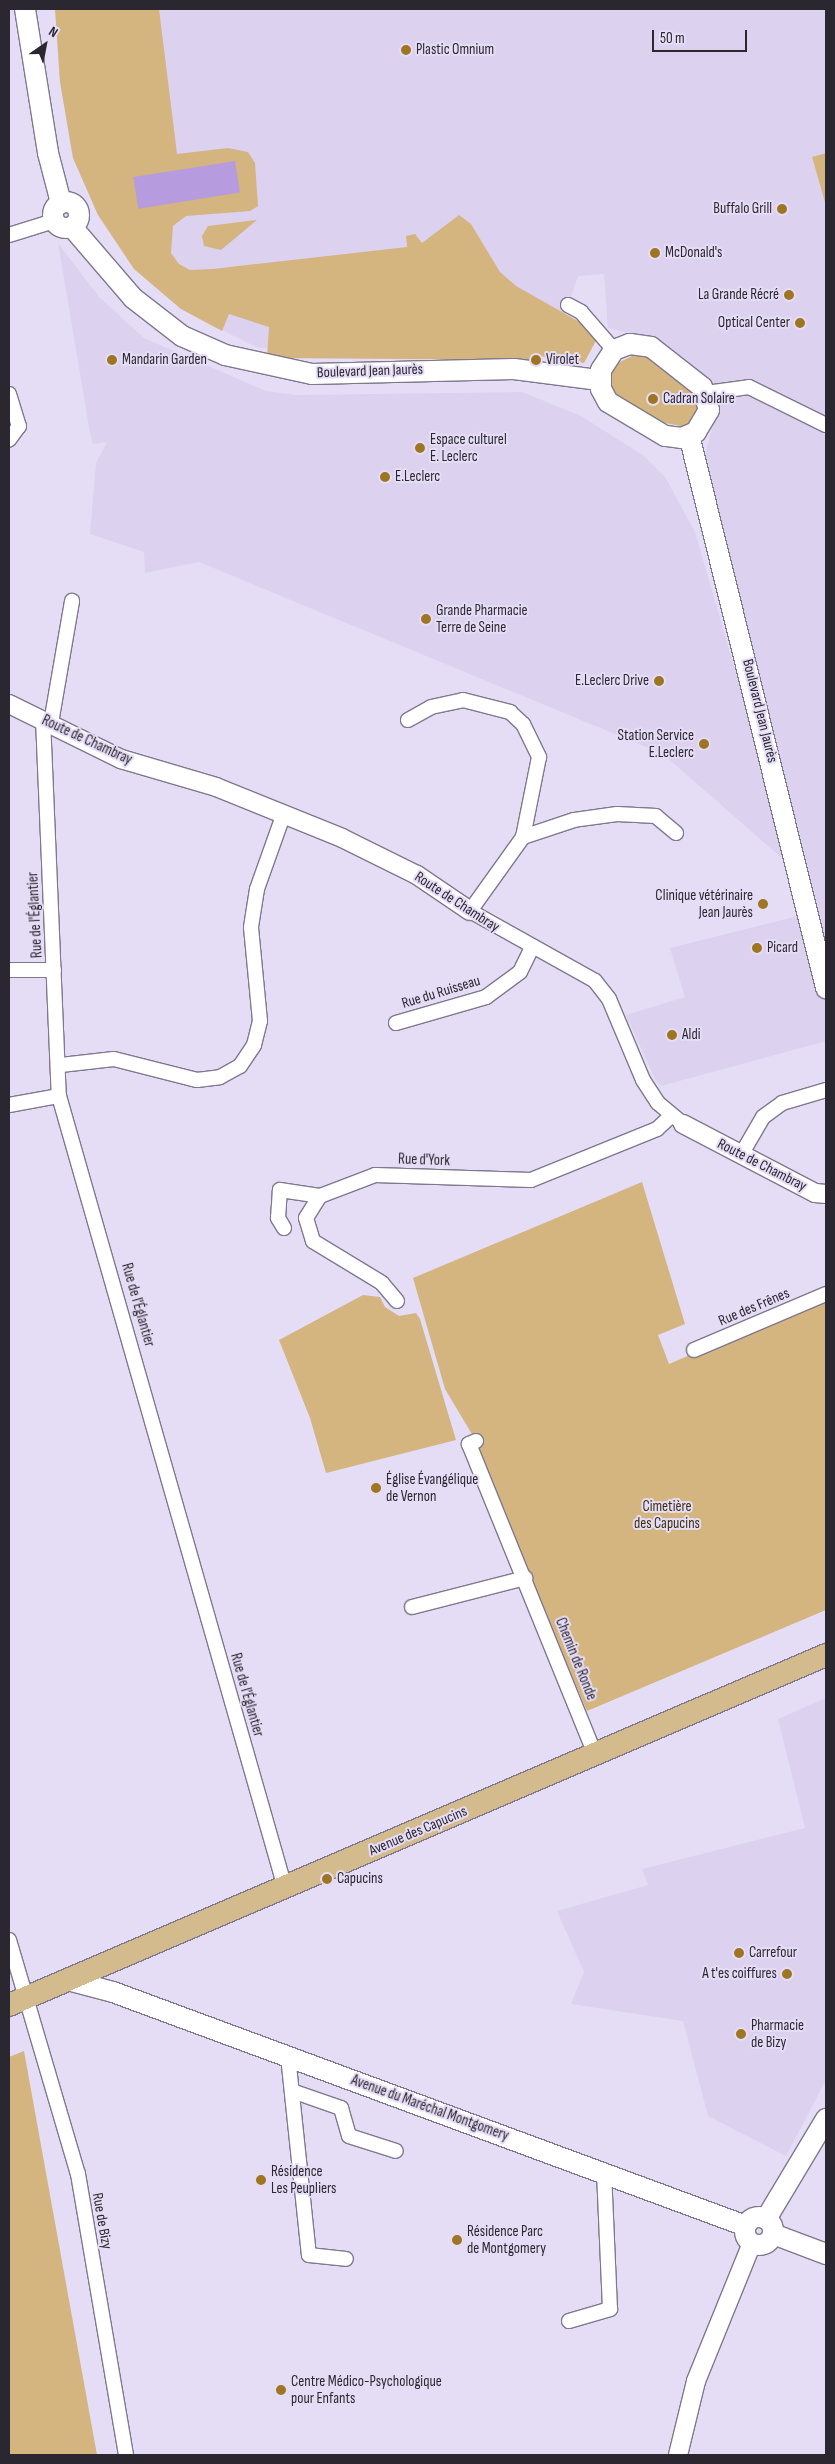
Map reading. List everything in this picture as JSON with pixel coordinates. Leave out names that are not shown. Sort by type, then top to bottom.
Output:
[{"type":"main road","points":[[25,9],[38,65]]},
{"type":"main road","points":[[37,9],[38,65],[48,153],[62,217]]},
{"type":"main road","name":"Boulevard Jean Jaurès","points":[[62,217],[133,298],[182,336],[225,355],[312,374],[514,369],[599,380]]},
{"type":"main road","points":[[630,344],[651,347],[691,376],[706,393],[709,410],[705,422],[689,435],[666,436],[632,418],[608,402],[599,380],[614,350],[630,344]]},
{"type":"main road","name":"Boulevard Jean Jaurès","points":[[689,435],[826,988]]},
{"type":"main road","name":"Avenue des Capucins","points":[[18,2001],[826,1655]]},
{"type":"main road","points":[[102,1964],[113,1992]]},
{"type":"main road","name":"Avenue du Maréchal Montgomery","points":[[68,1980],[113,1992],[604,2173],[749,2234]]},
{"type":"main road","points":[[770,2227],[826,2119]]},
{"type":"main road","points":[[749,2234],[756,2216],[770,2227],[826,2254]]},
{"type":"street","points":[[9,235],[62,217]]},
{"type":"street","points":[[568,305],[581,312],[614,350]]},
{"type":"street","points":[[706,393],[750,386],[826,425]]},
{"type":"street","points":[[9,394],[19,426],[9,440]]},
{"type":"street","name":"Rue de l'Églantier","points":[[72,601],[47,721],[54,970],[60,1065],[59,1096],[285,1888]]},
{"type":"street","points":[[408,720],[432,707],[463,700],[510,712],[523,724],[539,757],[523,837],[470,911]]},
{"type":"street","name":"Route de Chambray","points":[[9,704],[121,759],[284,813],[417,875],[470,911],[532,947],[572,964],[595,981],[610,999],[643,1080],[677,1120],[741,1155],[826,1194]]},
{"type":"street","points":[[60,1065],[114,1060],[197,1080],[220,1077],[240,1066],[254,1045],[260,1021],[251,927],[257,889],[284,813]]},
{"type":"street","points":[[523,837],[574,820],[618,814],[656,816],[676,833]]},
{"type":"street","name":"Rue du Ruisseau","points":[[396,1023],[486,997],[520,972],[532,947]]},
{"type":"street","points":[[9,970],[54,970]]},
{"type":"street","points":[[741,1155],[762,1118],[782,1103],[826,1090]]},
{"type":"street","points":[[9,1105],[59,1096]]},
{"type":"street","name":"Rue d'York","points":[[320,1196],[375,1175],[531,1180],[677,1120]]},
{"type":"street","points":[[284,1228],[278,1218],[280,1190],[320,1196],[306,1218],[313,1241],[382,1283],[397,1301]]},
{"type":"street","name":"Rue des Frênes","points":[[694,1350],[826,1294]]},
{"type":"street","name":"Chemin de Ronde","points":[[476,1440],[469,1444],[595,1754]]},
{"type":"street","points":[[412,1607],[525,1578]]},
{"type":"street","name":"Rue de Bizy","points":[[9,1940],[18,2001],[78,2174],[126,2455]]},
{"type":"street","points":[[288,2056],[309,2255],[346,2258]]},
{"type":"street","points":[[292,2091],[341,2108],[349,2136],[396,2151]]},
{"type":"street","points":[[569,2322],[610,2309],[604,2173]]},
{"type":"street","points":[[678,2455],[696,2381],[749,2234]]},
{"type":"shaded area","points":[[55,9],[826,9],[826,153],[812,157],[826,206],[826,1041],[661,1086],[655,1079],[626,1015],[685,997],[670,948],[802,915],[784,860],[663,754],[199,562],[145,573],[144,552],[90,534],[96,463],[107,442],[93,444],[90,433],[58,243],[99,297],[144,338],[266,391],[297,395],[522,392],[581,416],[644,456],[665,477],[695,532],[772,797],[705,456],[720,398],[657,339],[608,328],[604,274],[578,276],[559,331],[309,353],[256,347],[181,309],[134,269],[98,215],[73,158],[60,82]]},
{"type":"shaded area","points":[[235,161],[240,193],[138,209],[133,177]]},
{"type":"shaded area","points":[[826,1698],[826,2080],[786,2156],[708,2116],[683,2021],[571,2004],[584,1972],[557,1911],[648,1885],[642,1869],[805,1828],[778,1719]]},
{"type":"green space","points":[[55,9],[159,9],[177,154],[228,148],[248,152],[255,163],[258,206],[250,211],[186,216],[173,226],[171,253],[179,264],[190,270],[213,269],[407,247],[406,236],[415,234],[422,243],[459,215],[471,224],[500,272],[516,286],[592,329],[598,337],[584,363],[532,355],[530,360],[267,358],[269,327],[229,314],[222,331],[181,309],[134,269],[98,215],[73,158],[60,82]]},
{"type":"green space","points":[[826,153],[826,206],[812,157]]},
{"type":"green space","points":[[257,220],[221,250],[204,246],[202,236],[208,226]]},
{"type":"green space","points":[[636,354],[646,356],[698,397],[700,408],[693,423],[685,427],[661,422],[614,395],[609,375],[614,365]]},
{"type":"green space","name":"Cimetière des Capucins","points":[[642,1182],[685,1324],[658,1335],[669,1364],[826,1297],[826,1610],[587,1711],[479,1458],[479,1446],[445,1389],[413,1278]]},
{"type":"green space","points":[[363,1295],[380,1297],[385,1307],[399,1316],[416,1313],[420,1319],[456,1440],[326,1473],[310,1418],[279,1340]]},
{"type":"green space","points":[[24,2051],[97,2455],[9,2455],[9,2057]]},
{"type":"place","name":"Plastic Omnium","points":[[406,50]]},
{"type":"place","name":"Buffalo Grill","points":[[782,209]]},
{"type":"place","name":"McDonald's","points":[[655,253]]},
{"type":"place","name":"La Grande Récré","points":[[789,295]]},
{"type":"place","name":"Optical Center","points":[[800,323]]},
{"type":"place","name":"Mandarin Garden","points":[[112,360]]},
{"type":"place","name":"Virolet","points":[[536,360]]},
{"type":"place","name":"Cadran Solaire","points":[[653,399]]},
{"type":"place","name":"Espace culturel E. Leclerc","points":[[420,448]]},
{"type":"place","name":"E.Leclerc","points":[[385,477]]},
{"type":"place","name":"Grande Pharmacie Terre de Seine","points":[[426,619]]},
{"type":"place","name":"E.Leclerc Drive","points":[[659,681]]},
{"type":"place","name":"Station Service E.Leclerc","points":[[704,744]]},
{"type":"place","name":"Clinique vétérinaire Jean Jaurès","points":[[763,904]]},
{"type":"place","name":"Picard","points":[[757,948]]},
{"type":"place","name":"Aldi","points":[[672,1035]]},
{"type":"place","name":"Église Évangélique de Vernon","points":[[376,1488]]},
{"type":"place","name":"Capucins","points":[[327,1879]]},
{"type":"place","name":"Carrefour","points":[[739,1953]]},
{"type":"place","name":"A t'es coiffures","points":[[787,1974]]},
{"type":"place","name":"Pharmacie de Bizy","points":[[741,2034]]},
{"type":"place","name":"Résidence Les Peupliers","points":[[261,2180]]},
{"type":"place","name":"Résidence Parc de Montgomery","points":[[457,2240]]},
{"type":"place","name":"Centre Médico-Psychologique pour Enfants","points":[[281,2390]]}]
